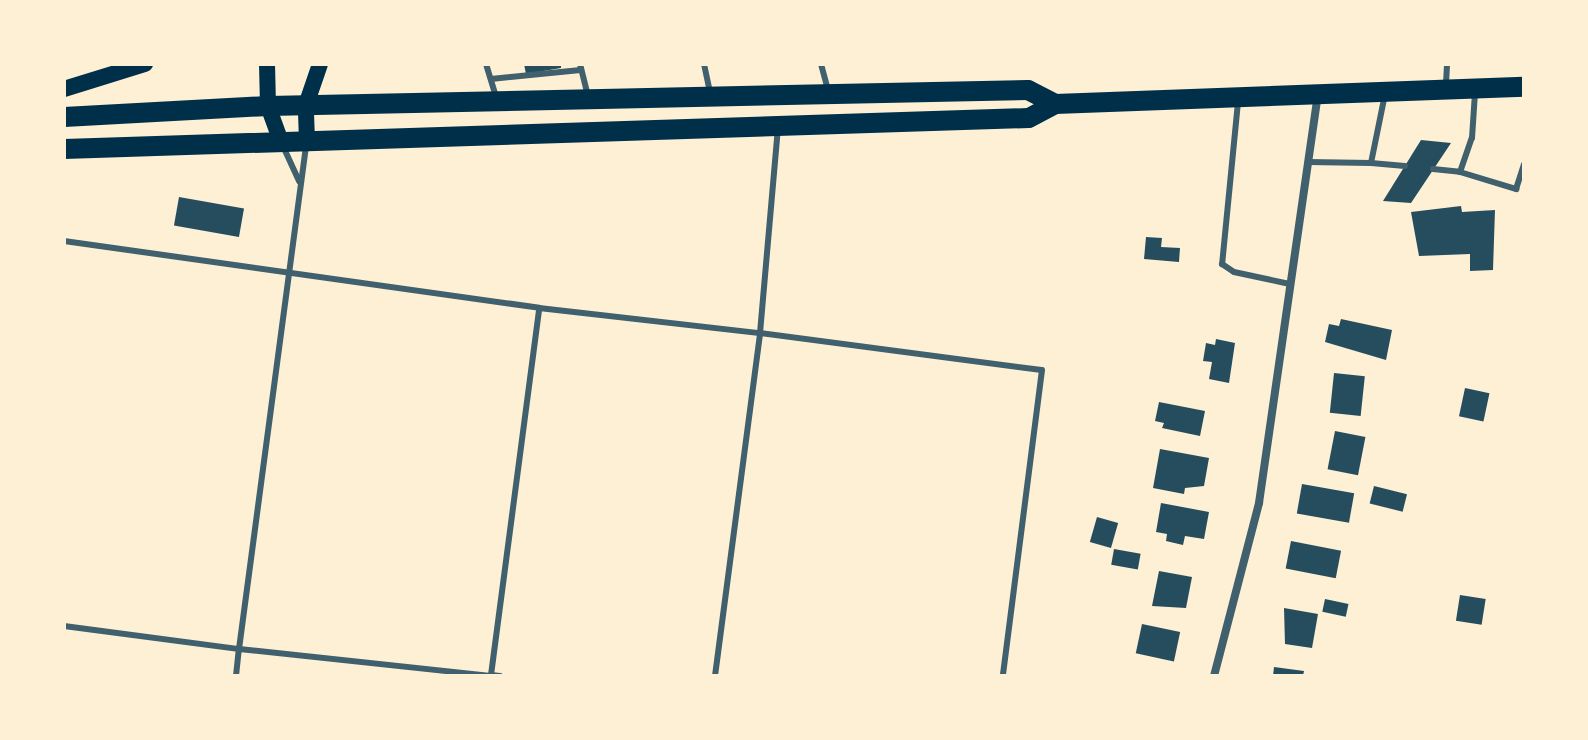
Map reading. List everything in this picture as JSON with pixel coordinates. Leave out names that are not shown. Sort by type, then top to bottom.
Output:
[{"type":"main road","points":[[64,89],[145,64]]},
{"type":"main road","points":[[267,64],[268,106],[281,141]]},
{"type":"main road","points":[[307,141],[306,105],[320,64]]},
{"type":"main road","points":[[64,149],[1029,118],[1055,104],[1524,87]]},
{"type":"main road","points":[[64,117],[268,106],[1028,90],[1055,104]]},
{"type":"street","points":[[1214,676],[1259,503],[1318,96]]},
{"type":"lane","points":[[486,64],[498,101]]},
{"type":"lane","points":[[704,64],[711,97]]},
{"type":"lane","points":[[821,64],[829,95]]},
{"type":"lane","points":[[1446,90],[1447,64]]},
{"type":"lane","points":[[491,79],[581,67],[589,100]]},
{"type":"lane","points":[[1460,172],[1472,138],[1475,89]]},
{"type":"lane","points":[[1371,163],[1385,91]]},
{"type":"lane","points":[[1238,98],[1222,264],[1234,272],[1290,284]]},
{"type":"lane","points":[[715,676],[760,333],[778,127]]},
{"type":"lane","points":[[281,141],[299,181]]},
{"type":"lane","points":[[236,676],[293,272],[299,181],[307,141]]},
{"type":"lane","points":[[1308,162],[1405,166]]},
{"type":"lane","points":[[1433,169],[1460,172],[1516,189],[1524,164]]},
{"type":"lane","points":[[64,241],[539,308],[1042,370],[1003,676]]},
{"type":"lane","points":[[491,676],[539,308]]},
{"type":"lane","points":[[64,626],[239,649],[500,676]]},
{"type":"building","points":[[524,64],[561,64],[561,68],[526,74]]},
{"type":"building","points":[[1421,140],[1451,143],[1411,203],[1383,201]]},
{"type":"building","points":[[179,197],[244,208],[239,237],[174,226]]},
{"type":"building","points":[[1461,206],[1462,212],[1495,210],[1493,270],[1470,271],[1470,254],[1419,256],[1411,212]]},
{"type":"building","points":[[1146,237],[1162,238],[1161,247],[1180,248],[1179,262],[1144,259]]},
{"type":"building","points":[[1341,319],[1392,330],[1386,360],[1325,342],[1329,324],[1339,326]]},
{"type":"building","points":[[1216,339],[1235,343],[1229,383],[1209,379],[1212,362],[1203,361],[1206,343],[1215,345]]},
{"type":"building","points":[[1334,373],[1365,376],[1361,416],[1330,413]]},
{"type":"building","points":[[1465,388],[1489,393],[1483,422],[1459,416]]},
{"type":"building","points":[[1159,402],[1205,411],[1200,436],[1162,428],[1164,423],[1155,421]]},
{"type":"building","points":[[1335,431],[1365,437],[1358,475],[1328,469]]},
{"type":"building","points":[[1160,449],[1209,458],[1204,486],[1185,488],[1184,494],[1153,488]]},
{"type":"building","points":[[1302,484],[1354,493],[1349,523],[1297,514]]},
{"type":"building","points":[[1374,486],[1407,494],[1403,512],[1370,503]]},
{"type":"building","points":[[1161,503],[1209,512],[1204,539],[1185,536],[1183,545],[1166,541],[1167,534],[1156,532]]},
{"type":"building","points":[[1097,517],[1118,523],[1111,548],[1090,542]]},
{"type":"building","points":[[1291,541],[1341,551],[1336,578],[1286,568]]},
{"type":"building","points":[[1114,549],[1141,554],[1138,569],[1111,565]]},
{"type":"building","points":[[1159,571],[1192,577],[1186,608],[1152,606]]},
{"type":"building","points":[[1460,595],[1486,599],[1482,625],[1456,621]]},
{"type":"building","points":[[1325,599],[1348,604],[1346,617],[1322,612]]},
{"type":"building","points":[[1284,608],[1318,614],[1312,648],[1285,644]]},
{"type":"building","points":[[1142,624],[1180,632],[1174,661],[1136,653]]},
{"type":"building","points":[[1274,667],[1304,671],[1303,676],[1273,676]]}]
